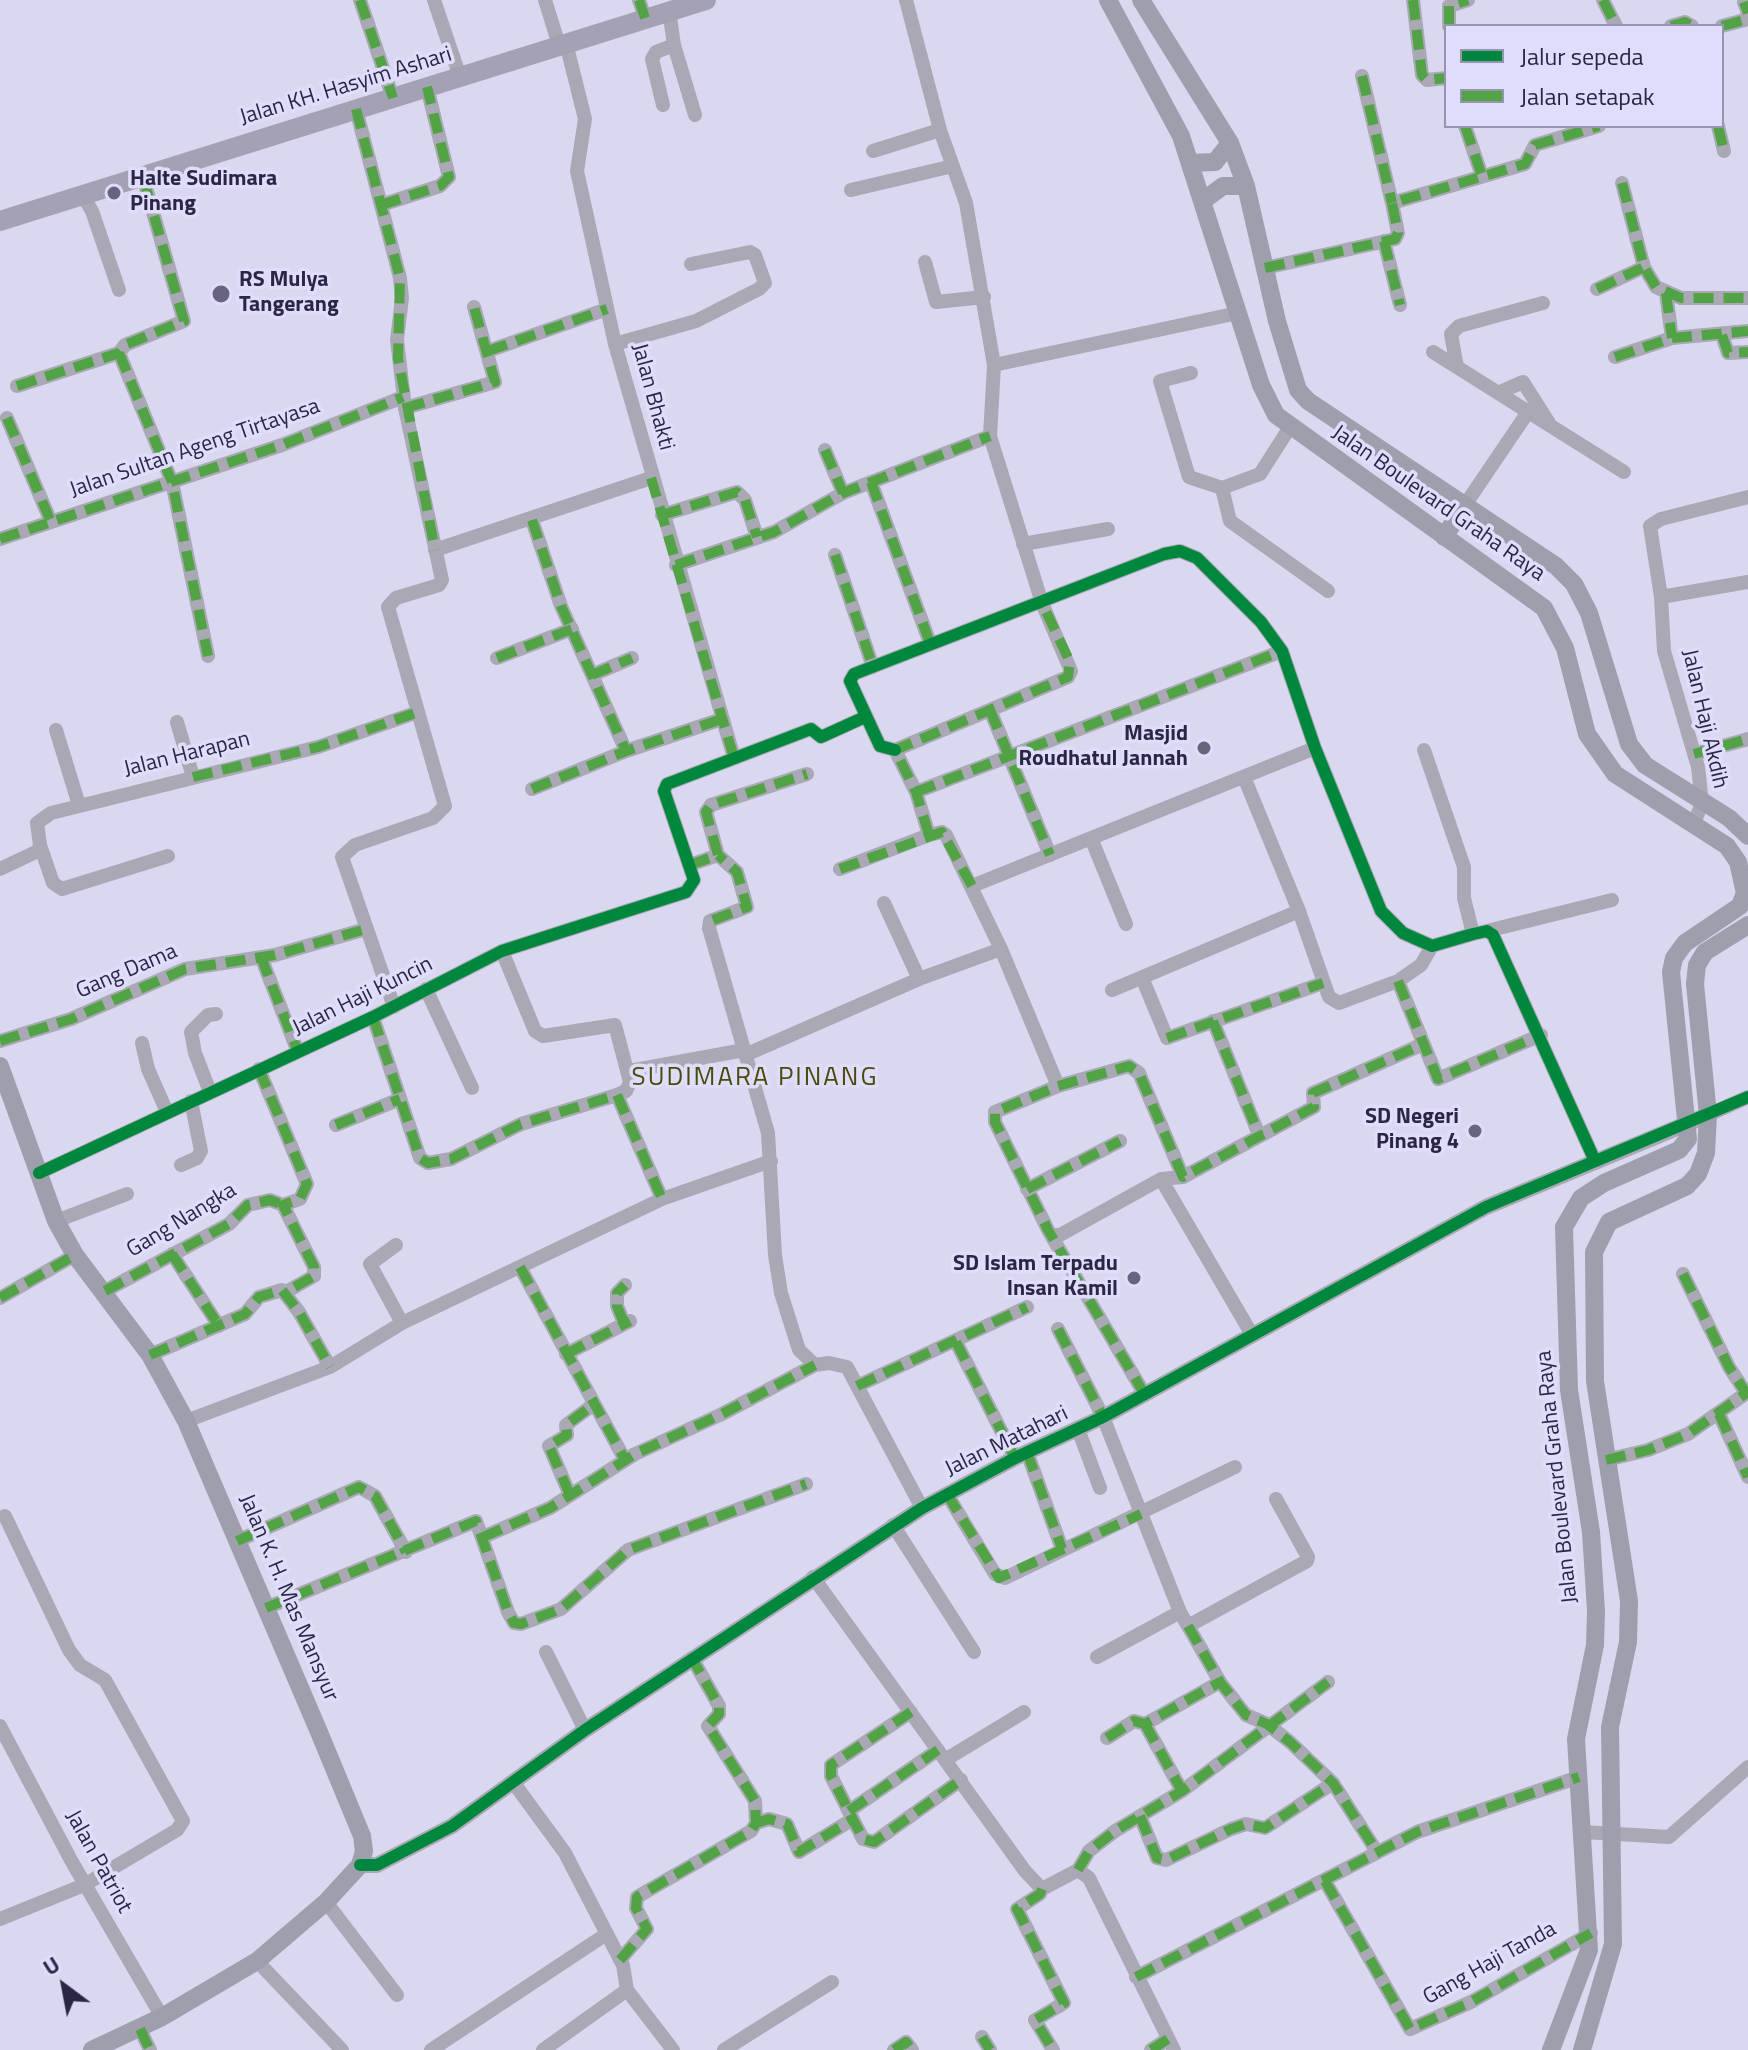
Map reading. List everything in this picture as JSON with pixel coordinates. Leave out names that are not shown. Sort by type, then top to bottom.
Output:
[{"type":"main road","name":"Jalan KH. Hasyim Ashari","points":[[0,221],[562,44],[642,9],[669,10],[706,0]]},
{"type":"main road","name":"Jalan Boulevard Graha Raya","points":[[1108,0],[1172,118],[1191,163],[1267,402],[1290,427],[1544,608],[1565,648],[1587,734],[1615,774],[1727,846],[1738,862],[1745,893],[1740,906],[1685,943],[1674,958],[1671,972],[1688,1139],[1679,1150],[1604,1183],[1581,1198],[1564,1227],[1569,1390],[1591,1532],[1596,1611],[1595,1645],[1576,1739],[1591,1933],[1585,1964],[1551,2050]]},
{"type":"main road","name":"Jalan Boulevard Graha Raya","points":[[1141,0],[1230,143],[1246,186],[1298,390],[1308,401],[1556,566],[1574,584],[1589,613],[1629,744],[1645,765],[1729,818],[1748,836]]},
{"type":"main road","points":[[1191,163],[1215,162],[1230,143]]},
{"type":"main road","points":[[1204,200],[1223,186],[1246,186]]},
{"type":"main road","points":[[1444,537],[1465,505]]},
{"type":"main road","points":[[1582,2050],[1614,1927],[1610,1727],[1628,1642],[1629,1601],[1595,1381],[1594,1252],[1609,1222],[1687,1186],[1698,1174],[1706,1153],[1708,1115],[1695,984],[1697,965],[1705,952],[1748,925]]},
{"type":"main road","name":"Jalan K. H. Mas Mansyur","points":[[0,1066],[56,1221],[75,1255],[150,1355],[186,1421],[362,1836],[364,1851],[360,1865]]},
{"type":"main road","points":[[92,2050],[140,2029],[257,1961],[326,1902],[360,1865]]},
{"type":"main road","points":[[1573,1994],[1595,2001]]},
{"type":"street","points":[[360,0],[393,98]]},
{"type":"street","points":[[434,0],[460,77]]},
{"type":"street","name":"Jalan Bhakti","points":[[545,0],[585,119],[577,171],[615,344],[676,565],[734,758]]},
{"type":"street","points":[[906,0],[940,130],[966,203],[994,365],[990,436],[1042,603],[1071,671],[1068,677],[895,750],[880,746],[850,677],[930,643],[1042,603],[1180,551],[1197,558],[1232,592],[1282,651],[1315,748],[1381,911],[1403,933],[1432,946],[1612,900]]},
{"type":"street","points":[[1413,0],[1422,75],[1438,79]]},
{"type":"street","points":[[1449,24],[1449,6],[1467,0]]},
{"type":"street","points":[[1603,0],[1615,24]]},
{"type":"street","points":[[669,10],[674,45],[695,115]]},
{"type":"street","points":[[1724,25],[1748,19]]},
{"type":"street","points":[[663,105],[652,55],[674,45]]},
{"type":"street","points":[[1265,268],[1397,237],[1362,76]]},
{"type":"street","points":[[381,205],[440,186],[449,177],[427,87]]},
{"type":"street","points":[[356,109],[402,298],[397,340],[404,403],[441,583],[396,598],[388,607],[445,806],[433,818],[355,845],[342,857],[394,1007]]},
{"type":"street","points":[[1466,128],[1482,176]]},
{"type":"street","points":[[1392,203],[1525,164],[1535,145],[1592,128]]},
{"type":"street","points":[[1718,128],[1724,151]]},
{"type":"street","points":[[873,151],[940,130]]},
{"type":"street","points":[[851,190],[953,166]]},
{"type":"street","points":[[17,386],[119,353],[125,345],[183,323],[185,318],[143,177]]},
{"type":"street","points":[[1622,183],[1644,267],[1656,287],[1681,298],[1748,298]]},
{"type":"street","points":[[83,196],[92,211],[119,290]]},
{"type":"street","points":[[1384,241],[1400,305]]},
{"type":"street","points":[[615,344],[696,321],[747,296],[765,283],[755,255],[750,252],[691,264]]},
{"type":"street","points":[[925,262],[936,302],[984,297]]},
{"type":"street","points":[[1597,289],[1644,267]]},
{"type":"street","points":[[1666,293],[1672,338]]},
{"type":"street","points":[[1457,367],[1451,334],[1459,326],[1543,303]]},
{"type":"street","points":[[474,307],[488,351],[607,309]]},
{"type":"street","points":[[994,365],[1238,313]]},
{"type":"street","points":[[1615,357],[1672,338],[1748,331]]},
{"type":"street","points":[[1722,335],[1728,353],[1748,352]]},
{"type":"street","name":"Jalan Sultan Ageng Tirtayasa","points":[[0,539],[404,403],[489,386],[496,377],[488,351]]},
{"type":"street","points":[[1433,352],[1624,472]]},
{"type":"street","points":[[119,353],[172,482],[208,656]]},
{"type":"street","points":[[1191,373],[1160,381],[1189,477],[1222,488],[1260,474],[1290,427]]},
{"type":"street","points":[[1498,393],[1523,382],[1551,426]]},
{"type":"street","points":[[1465,505],[1528,412]]},
{"type":"street","points":[[7,418],[51,522]]},
{"type":"street","points":[[676,565],[786,526],[843,493],[990,436]]},
{"type":"street","points":[[825,450],[843,493]]},
{"type":"street","points":[[435,550],[651,478]]},
{"type":"street","points":[[871,482],[930,643]]},
{"type":"street","points":[[1222,488],[1230,521],[1328,591]]},
{"type":"street","points":[[662,515],[737,492],[745,500],[757,537]]},
{"type":"street","name":"Jalan Haji Akdih","points":[[1693,826],[1702,803],[1694,754],[1664,651],[1661,597],[1650,526],[1661,519],[1748,497]]},
{"type":"street","points":[[532,520],[549,575],[626,751]]},
{"type":"street","points":[[1023,544],[1108,529]]},
{"type":"street","points":[[835,555],[873,667]]},
{"type":"street","points":[[1661,597],[1748,582]]},
{"type":"street","points":[[497,658],[572,629]]},
{"type":"street","points":[[916,792],[1282,651]]},
{"type":"street","points":[[592,675],[632,658]]},
{"type":"street","points":[[990,710],[1050,855]]},
{"type":"street","name":"Jalan Harapan","points":[[40,845],[37,823],[41,818],[79,805],[318,747],[418,712]]},
{"type":"street","points":[[718,855],[690,865],[663,787],[811,729],[821,737],[865,717]]},
{"type":"street","points":[[532,789],[626,751],[722,719]]},
{"type":"street","points":[[177,722],[193,777]]},
{"type":"street","points":[[56,730],[79,805]]},
{"type":"street","points":[[1694,754],[1748,739]]},
{"type":"street","points":[[972,886],[1315,748]]},
{"type":"street","points":[[895,750],[916,792],[929,835]]},
{"type":"street","points":[[1424,750],[1464,867],[1464,898],[1480,933]]},
{"type":"street","points":[[807,774],[708,808],[718,855],[737,872],[747,907],[709,924],[768,1133],[775,1255],[781,1293],[799,1350],[815,1365]]},
{"type":"street","points":[[1244,777],[1299,911],[1329,997],[1339,1003],[1398,981],[1421,965],[1432,946]]},
{"type":"street","points":[[840,869],[929,835],[942,832],[946,835],[1001,949],[1058,1086]]},
{"type":"street","points":[[1091,838],[1126,924]]},
{"type":"street","points":[[0,869],[32,854],[40,845],[53,883],[62,889],[168,856]]},
{"type":"street","name":"Jalan Haji Kuncin","points":[[39,1173],[394,1007],[502,951],[686,892],[694,884],[690,865]]},
{"type":"street","points":[[884,903],[919,979]]},
{"type":"street","points":[[1112,990],[1143,980],[1299,911]]},
{"type":"street","name":"Gang Dama","points":[[0,1041],[71,1019],[185,969],[261,957],[366,929]]},
{"type":"street","points":[[1480,933],[1493,935],[1541,1035],[1595,1161]]},
{"type":"street","points":[[629,1071],[744,1052],[919,979],[1001,949]]},
{"type":"street","points":[[373,1017],[420,1158],[436,1164],[521,1124],[617,1095],[630,1087],[629,1071],[613,1023],[543,1036],[535,1031],[502,951]]},
{"type":"street","points":[[261,957],[298,1052]]},
{"type":"street","points":[[1143,980],[1167,1038],[1323,983]]},
{"type":"street","points":[[1398,981],[1421,1045],[1438,1079],[1541,1035]]},
{"type":"street","points":[[426,989],[472,1088]]},
{"type":"street","points":[[210,1092],[195,1053],[191,1032],[208,1015],[216,1014]]},
{"type":"street","points":[[1213,1021],[1259,1135]]},
{"type":"street","points":[[142,1043],[148,1069],[167,1112]]},
{"type":"street","points":[[1052,1235],[1060,1235],[1161,1179],[1183,1177],[1314,1107],[1313,1093],[1421,1045]]},
{"type":"street","points":[[1145,1395],[1027,1189],[995,1122],[995,1112],[1058,1086],[1129,1066],[1134,1068],[1152,1100],[1183,1177]]},
{"type":"street","points":[[150,1355],[245,1314],[259,1297],[286,1292],[314,1276],[314,1267],[283,1205],[300,1199],[307,1184],[259,1069]]},
{"type":"street","points":[[617,1095],[662,1199]]},
{"type":"street","points":[[1708,1115],[1748,1097]]},
{"type":"street","points":[[336,1125],[400,1099]]},
{"type":"street","points":[[181,1165],[197,1158],[201,1151],[191,1101]]},
{"type":"street","name":"Jalan Matahari","points":[[360,1865],[377,1865],[452,1826],[692,1658],[893,1525],[947,1494],[1145,1395],[1251,1333],[1486,1207],[1708,1115]]},
{"type":"street","points":[[1027,1189],[1120,1141]]},
{"type":"street","points":[[186,1421],[330,1367],[402,1323],[662,1199],[771,1161]]},
{"type":"street","points":[[1161,1179],[1251,1333]]},
{"type":"street","points":[[56,1221],[127,1194]]},
{"type":"street","name":"Gang Nangka","points":[[105,1291],[229,1224],[248,1205],[270,1200],[283,1205]]},
{"type":"street","points":[[396,1245],[370,1264],[402,1323]]},
{"type":"street","points":[[172,1254],[219,1326]]},
{"type":"street","points":[[0,1298],[75,1255]]},
{"type":"street","points":[[520,1267],[625,1460]]},
{"type":"street","points":[[1606,1460],[1669,1442],[1719,1414],[1747,1393],[1729,1367],[1683,1274]]},
{"type":"street","points":[[566,1354],[627,1322],[617,1306],[617,1293],[625,1285]]},
{"type":"street","points":[[286,1292],[330,1367]]},
{"type":"street","points":[[857,1386],[1027,1307]]},
{"type":"street","points":[[1058,1329],[1103,1417],[1180,1612],[1220,1682],[1246,1715],[1267,1724],[1333,1783],[1377,1852]]},
{"type":"street","points":[[956,1342],[1021,1455],[1062,1549]]},
{"type":"street","points":[[483,1537],[502,1532],[570,1495],[625,1460],[815,1365],[840,1363],[847,1367],[922,1508]]},
{"type":"street","points":[[570,1495],[549,1446],[567,1435],[566,1425],[594,1404]]},
{"type":"street","points":[[1719,1414],[1748,1477]]},
{"type":"street","points":[[1078,1429],[1100,1488]]},
{"type":"street","points":[[947,1494],[999,1578],[1141,1514],[1235,1467]]},
{"type":"street","points":[[266,1608],[476,1521],[508,1612],[514,1623],[521,1624],[561,1609],[628,1550],[806,1484]]},
{"type":"street","points":[[237,1541],[359,1487],[375,1496],[406,1552]]},
{"type":"street","points":[[1188,1626],[1307,1561],[1308,1557],[1276,1499]]},
{"type":"street","points":[[0,1919],[84,1885],[177,1830],[183,1821],[105,1680],[80,1665],[69,1650],[5,1516]]},
{"type":"street","points":[[893,1525],[974,1652]]},
{"type":"street","points":[[813,1577],[1025,1871],[1042,1889]]},
{"type":"street","points":[[1097,1657],[1180,1612]]},
{"type":"street","points":[[546,1652],[585,1730]]},
{"type":"street","points":[[620,1960],[647,1929],[636,1908],[637,1897],[751,1831],[756,1823],[755,1801],[708,1726],[719,1714],[719,1706],[692,1658]]},
{"type":"street","points":[[1107,1738],[1134,1721],[1145,1724],[1220,1682]]},
{"type":"street","points":[[1053,2050],[1035,2020],[1064,2003],[1017,1909],[1040,1894],[1042,1889],[1078,1870],[1089,1851],[1182,1791],[1267,1724],[1328,1682]]},
{"type":"street","points":[[911,1712],[831,1765],[831,1776],[863,1839],[874,1842],[961,1780]]},
{"type":"street","points":[[756,1823],[769,1819],[787,1824],[799,1852],[942,1755],[1024,1712]]},
{"type":"street","points":[[1145,1724],[1182,1791]]},
{"type":"street","name":"Jalan Patriot","points":[[0,1726],[84,1885],[162,2017]]},
{"type":"street","points":[[1583,1832],[1611,1831],[1669,1837],[1748,1767]]},
{"type":"street","points":[[1136,1977],[1417,1832],[1579,1777]]},
{"type":"street","points":[[513,1782],[565,1853],[620,1960],[627,1990],[673,2050]]},
{"type":"street","points":[[1140,1816],[1157,1858],[1166,1860],[1246,1824],[1265,1828],[1333,1783]]},
{"type":"street","points":[[1078,1870],[1089,1878],[1171,2045],[1151,2050]]},
{"type":"street","name":"Gang Haji Tanda","points":[[1325,1881],[1410,2029],[1471,2002],[1591,1933]]},
{"type":"street","points":[[326,1902],[397,1995]]},
{"type":"street","points":[[431,2050],[605,1935]]},
{"type":"street","points":[[257,1961],[342,2050]]},
{"type":"street","points":[[724,2050],[832,1982]]},
{"type":"street","points":[[543,2050],[627,1990]]},
{"type":"street","points":[[140,2029],[150,2050]]},
{"type":"street","points":[[894,2050],[906,2042],[912,2050]]},
{"type":"marked path","points":[[360,0],[393,98]]},
{"type":"marked path","points":[[639,0],[645,18]]},
{"type":"marked path","points":[[1413,0],[1422,75],[1427,80],[1444,78]]},
{"type":"marked path","points":[[1449,24],[1449,6],[1468,0]]},
{"type":"marked path","points":[[1603,0],[1615,24]]},
{"type":"marked path","points":[[1744,2],[1748,13]]},
{"type":"marked path","points":[[1724,25],[1748,19]]},
{"type":"marked path","points":[[1678,24],[1688,24]]},
{"type":"marked path","points":[[1362,76],[1392,203]]},
{"type":"marked path","points":[[381,205],[440,186],[449,177],[427,87]]},
{"type":"marked path","points":[[356,109],[400,278],[398,358],[435,550]]},
{"type":"marked path","points":[[1466,128],[1482,176]]},
{"type":"marked path","points":[[1265,268],[1395,239],[1398,233],[1392,203],[1525,164],[1535,145],[1592,128]]},
{"type":"marked path","points":[[1718,128],[1724,151]]},
{"type":"marked path","points":[[17,386],[119,353],[125,345],[184,321],[143,177]]},
{"type":"marked path","points":[[1622,183],[1644,267],[1656,287],[1681,298],[1748,298]]},
{"type":"marked path","points":[[1384,241],[1400,305]]},
{"type":"marked path","points":[[1597,289],[1644,267]]},
{"type":"marked path","points":[[1666,293],[1672,338]]},
{"type":"marked path","points":[[405,408],[495,382],[474,307]]},
{"type":"marked path","points":[[488,351],[607,309]]},
{"type":"marked path","points":[[1615,357],[1672,338],[1748,331]]},
{"type":"marked path","points":[[1722,335],[1728,353],[1748,352]]},
{"type":"marked path","points":[[119,353],[172,482],[208,656]]},
{"type":"marked path","points":[[0,539],[282,445],[403,397]]},
{"type":"marked path","points":[[7,418],[51,522]]},
{"type":"marked path","points":[[676,565],[774,532],[843,493],[990,436]]},
{"type":"marked path","points":[[825,450],[843,493]]},
{"type":"marked path","points":[[651,478],[734,758]]},
{"type":"marked path","points":[[871,482],[930,643]]},
{"type":"marked path","points":[[662,515],[737,492],[745,500],[757,537]]},
{"type":"marked path","points":[[532,520],[561,606],[626,751]]},
{"type":"marked path","points":[[835,555],[873,667]]},
{"type":"marked path","points":[[929,835],[916,792],[895,750],[1068,677],[1070,662],[1042,603],[1036,605]]},
{"type":"marked path","points":[[497,658],[572,629]]},
{"type":"marked path","points":[[916,792],[1282,651]]},
{"type":"marked path","points":[[592,675],[632,658]]},
{"type":"marked path","points":[[990,710],[1050,855]]},
{"type":"marked path","points":[[193,777],[318,747],[418,712]]},
{"type":"marked path","points":[[532,789],[626,751],[722,719]]},
{"type":"marked path","points":[[1694,754],[1748,739]]},
{"type":"marked path","points":[[690,865],[718,855],[706,812],[711,805],[807,774]]},
{"type":"marked path","points":[[840,869],[942,832],[972,886]]},
{"type":"marked path","points":[[713,920],[747,907],[737,872],[718,855]]},
{"type":"marked path","points":[[0,1041],[71,1019],[185,969],[275,955],[366,929]]},
{"type":"marked path","points":[[261,957],[298,1052]]},
{"type":"marked path","points":[[1398,981],[1438,1079],[1541,1035]]},
{"type":"marked path","points":[[1167,1038],[1323,983]]},
{"type":"marked path","points":[[373,1017],[420,1158],[428,1163],[451,1159],[521,1124],[617,1095],[662,1199]]},
{"type":"marked path","points":[[1213,1021],[1259,1135]]},
{"type":"marked path","points":[[1145,1395],[1048,1230],[995,1122],[995,1112],[1058,1086],[1129,1066],[1139,1073],[1183,1177],[1314,1107],[1313,1093],[1421,1045]]},
{"type":"marked path","points":[[259,1069],[307,1184],[300,1199],[283,1205],[314,1267],[314,1276],[286,1292]]},
{"type":"marked path","points":[[336,1125],[400,1099]]},
{"type":"marked path","points":[[1027,1189],[1120,1141]]},
{"type":"marked path","points":[[105,1291],[229,1224],[248,1205],[270,1200],[283,1205]]},
{"type":"marked path","points":[[172,1254],[219,1326]]},
{"type":"marked path","points":[[0,1298],[75,1255]]},
{"type":"marked path","points":[[520,1267],[625,1460]]},
{"type":"marked path","points":[[1683,1274],[1729,1367],[1746,1393]]},
{"type":"marked path","points":[[624,1323],[617,1306],[617,1293],[625,1285]]},
{"type":"marked path","points":[[150,1355],[245,1314],[259,1297],[282,1290],[299,1312],[330,1367]]},
{"type":"marked path","points":[[857,1386],[1027,1307]]},
{"type":"marked path","points":[[566,1354],[630,1321]]},
{"type":"marked path","points":[[1058,1329],[1103,1417]]},
{"type":"marked path","points":[[956,1342],[1015,1458]]},
{"type":"marked path","points":[[483,1537],[550,1508],[635,1454],[722,1414],[815,1365]]},
{"type":"marked path","points":[[1606,1460],[1648,1450],[1688,1434],[1748,1392]]},
{"type":"marked path","points":[[570,1495],[549,1446],[567,1435],[566,1425],[594,1404]]},
{"type":"marked path","points":[[1719,1414],[1748,1477]]},
{"type":"marked path","points":[[1027,1452],[1062,1549]]},
{"type":"marked path","points":[[266,1608],[476,1521],[508,1612],[514,1623],[521,1624],[561,1609],[628,1550],[806,1484]]},
{"type":"marked path","points":[[237,1541],[359,1487],[375,1496],[406,1552]]},
{"type":"marked path","points":[[947,1494],[999,1578],[1141,1514]]},
{"type":"marked path","points":[[1188,1626],[1220,1682],[1246,1715],[1267,1724],[1333,1783],[1377,1852]]},
{"type":"marked path","points":[[620,1960],[647,1929],[636,1908],[637,1897],[751,1831],[756,1823],[755,1801],[708,1726],[719,1714],[719,1706],[692,1658]]},
{"type":"marked path","points":[[1107,1738],[1134,1721],[1145,1724],[1220,1682]]},
{"type":"marked path","points":[[1078,1870],[1089,1851],[1115,1831],[1182,1791],[1328,1682]]},
{"type":"marked path","points":[[911,1712],[831,1765],[831,1776],[863,1839],[874,1842],[961,1780]]},
{"type":"marked path","points":[[1145,1724],[1182,1791]]},
{"type":"marked path","points":[[849,1811],[938,1750]]},
{"type":"marked path","points":[[1136,1977],[1417,1832],[1579,1777]]},
{"type":"marked path","points":[[1140,1816],[1157,1858],[1166,1860],[1246,1824],[1265,1828],[1333,1783]]},
{"type":"marked path","points":[[756,1823],[769,1819],[787,1824],[799,1852],[853,1819]]},
{"type":"marked path","points":[[1325,1881],[1410,2029],[1471,2002],[1591,1933]]},
{"type":"marked path","points":[[1042,1889],[1040,1894],[1017,1909],[1064,2003],[1035,2020],[1053,2050]]},
{"type":"marked path","points":[[140,2029],[150,2050]]},
{"type":"marked path","points":[[982,2037],[990,2050]]},
{"type":"marked path","points":[[1151,2050],[1168,2039]]},
{"type":"marked path","points":[[894,2050],[906,2042],[912,2050]]},
{"type":"cycle path","points":[[895,750],[880,746],[850,681],[854,674],[1164,554],[1180,551],[1197,558],[1261,622],[1282,651],[1315,748],[1381,911],[1403,933],[1432,946],[1487,931],[1493,935],[1595,1161]]},
{"type":"cycle path","points":[[39,1173],[373,1017],[502,951],[686,892],[694,880],[664,791],[667,784],[811,729],[821,737],[865,717]]},
{"type":"cycle path","points":[[360,1865],[377,1865],[452,1826],[585,1730],[922,1508],[1015,1458],[1103,1417],[1486,1207],[1748,1097]]},
{"type":"place","name":"Halte Sudimara Pinang","points":[[114,193]]},
{"type":"place","name":"RS Mulya Tangerang","points":[[221,294]]},
{"type":"place","name":"Masjid Roudhatul Jannah","points":[[1204,748]]},
{"type":"place","name":"SD Negeri Pinang 4","points":[[1475,1131]]},
{"type":"place","name":"SD Islam Terpadu Insan Kamil","points":[[1134,1278]]},
{"type":"district","name":"SUDIMARA PINANG","points":[[755,1079]]}]
